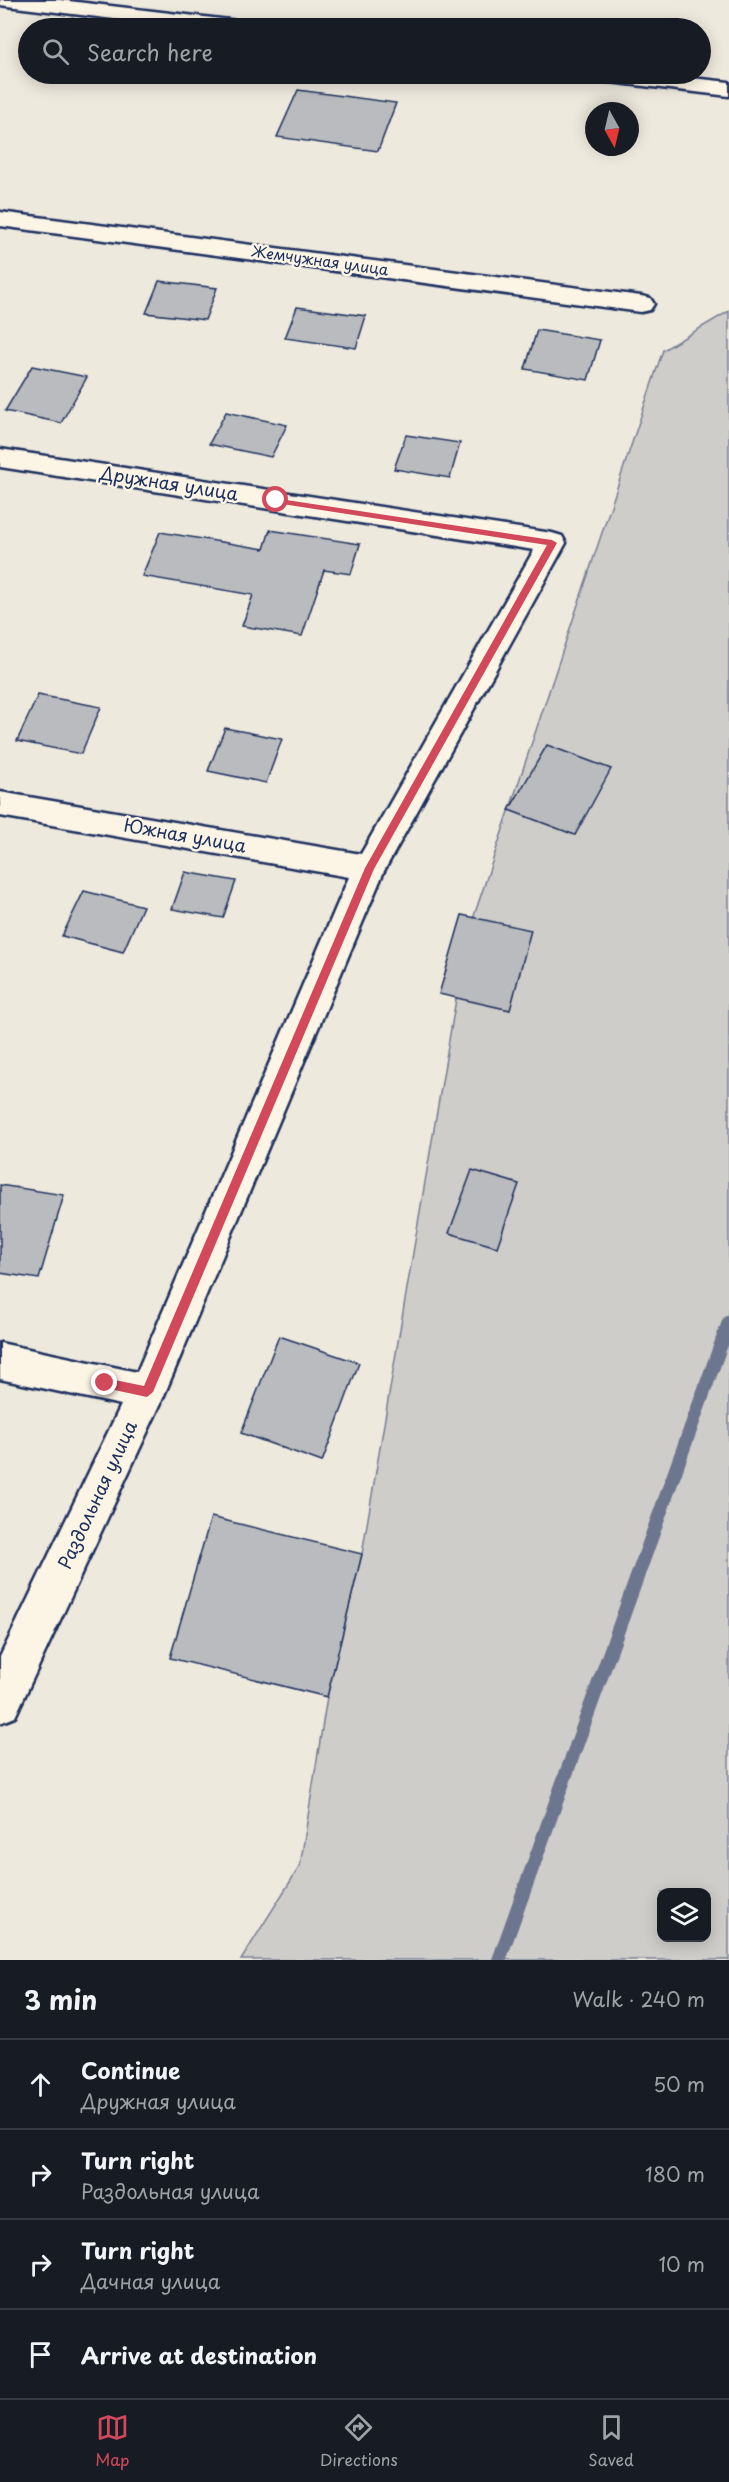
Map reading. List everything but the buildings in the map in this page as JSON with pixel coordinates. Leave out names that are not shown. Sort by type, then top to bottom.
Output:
[{"type":"street","points":[[7,0],[156,18]]},
{"type":"street","points":[[686,84],[729,89]]},
{"type":"street","name":"Жемчужная улица","points":[[0,219],[641,304]]},
{"type":"street","name":"Дружная улица","points":[[0,458],[552,543]]},
{"type":"street","name":"Раздольная улица","points":[[0,1702],[147,1392],[369,868],[552,543]]},
{"type":"street","name":"Южная улица","points":[[0,804],[369,868]]},
{"type":"street","points":[[0,1361],[147,1392]]},
{"type":"shaded area","points":[[729,311],[729,1960],[241,1960],[300,1866],[327,1697],[362,1554],[466,940],[663,350]]},
{"type":"waterway","points":[[499,1960],[729,1322]]},
{"type":"route","points":[[105,1383],[147,1392],[369,868],[552,543],[276,500]]}]
